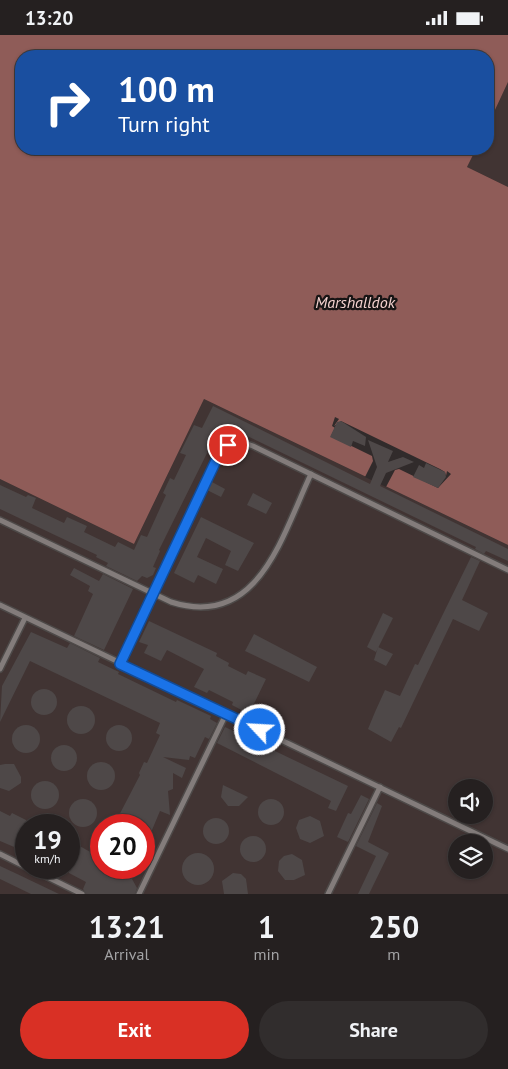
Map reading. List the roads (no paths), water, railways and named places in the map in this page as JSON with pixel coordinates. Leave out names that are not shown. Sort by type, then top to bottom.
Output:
[{"type":"lane","points":[[120,664],[221,450],[228,445],[246,443],[508,570]]},
{"type":"lane","points":[[0,521],[178,605],[200,608],[225,603],[253,587],[269,565],[311,474]]},
{"type":"lane","points":[[0,605],[508,849]]},
{"type":"lane","points":[[0,669],[25,618]]},
{"type":"lane","points":[[139,894],[226,714]]},
{"type":"lane","points":[[328,894],[380,787]]},
{"type":"lane","points":[[0,854],[15,861]]},
{"type":"lane","points":[[51,879],[82,894]]},
{"type":"water","name":"Marshalldok","points":[[0,35],[508,35],[508,82],[494,112],[494,50],[15,50],[15,155],[473,155],[467,167],[508,187],[508,545],[204,399],[134,544],[0,479]]}]
